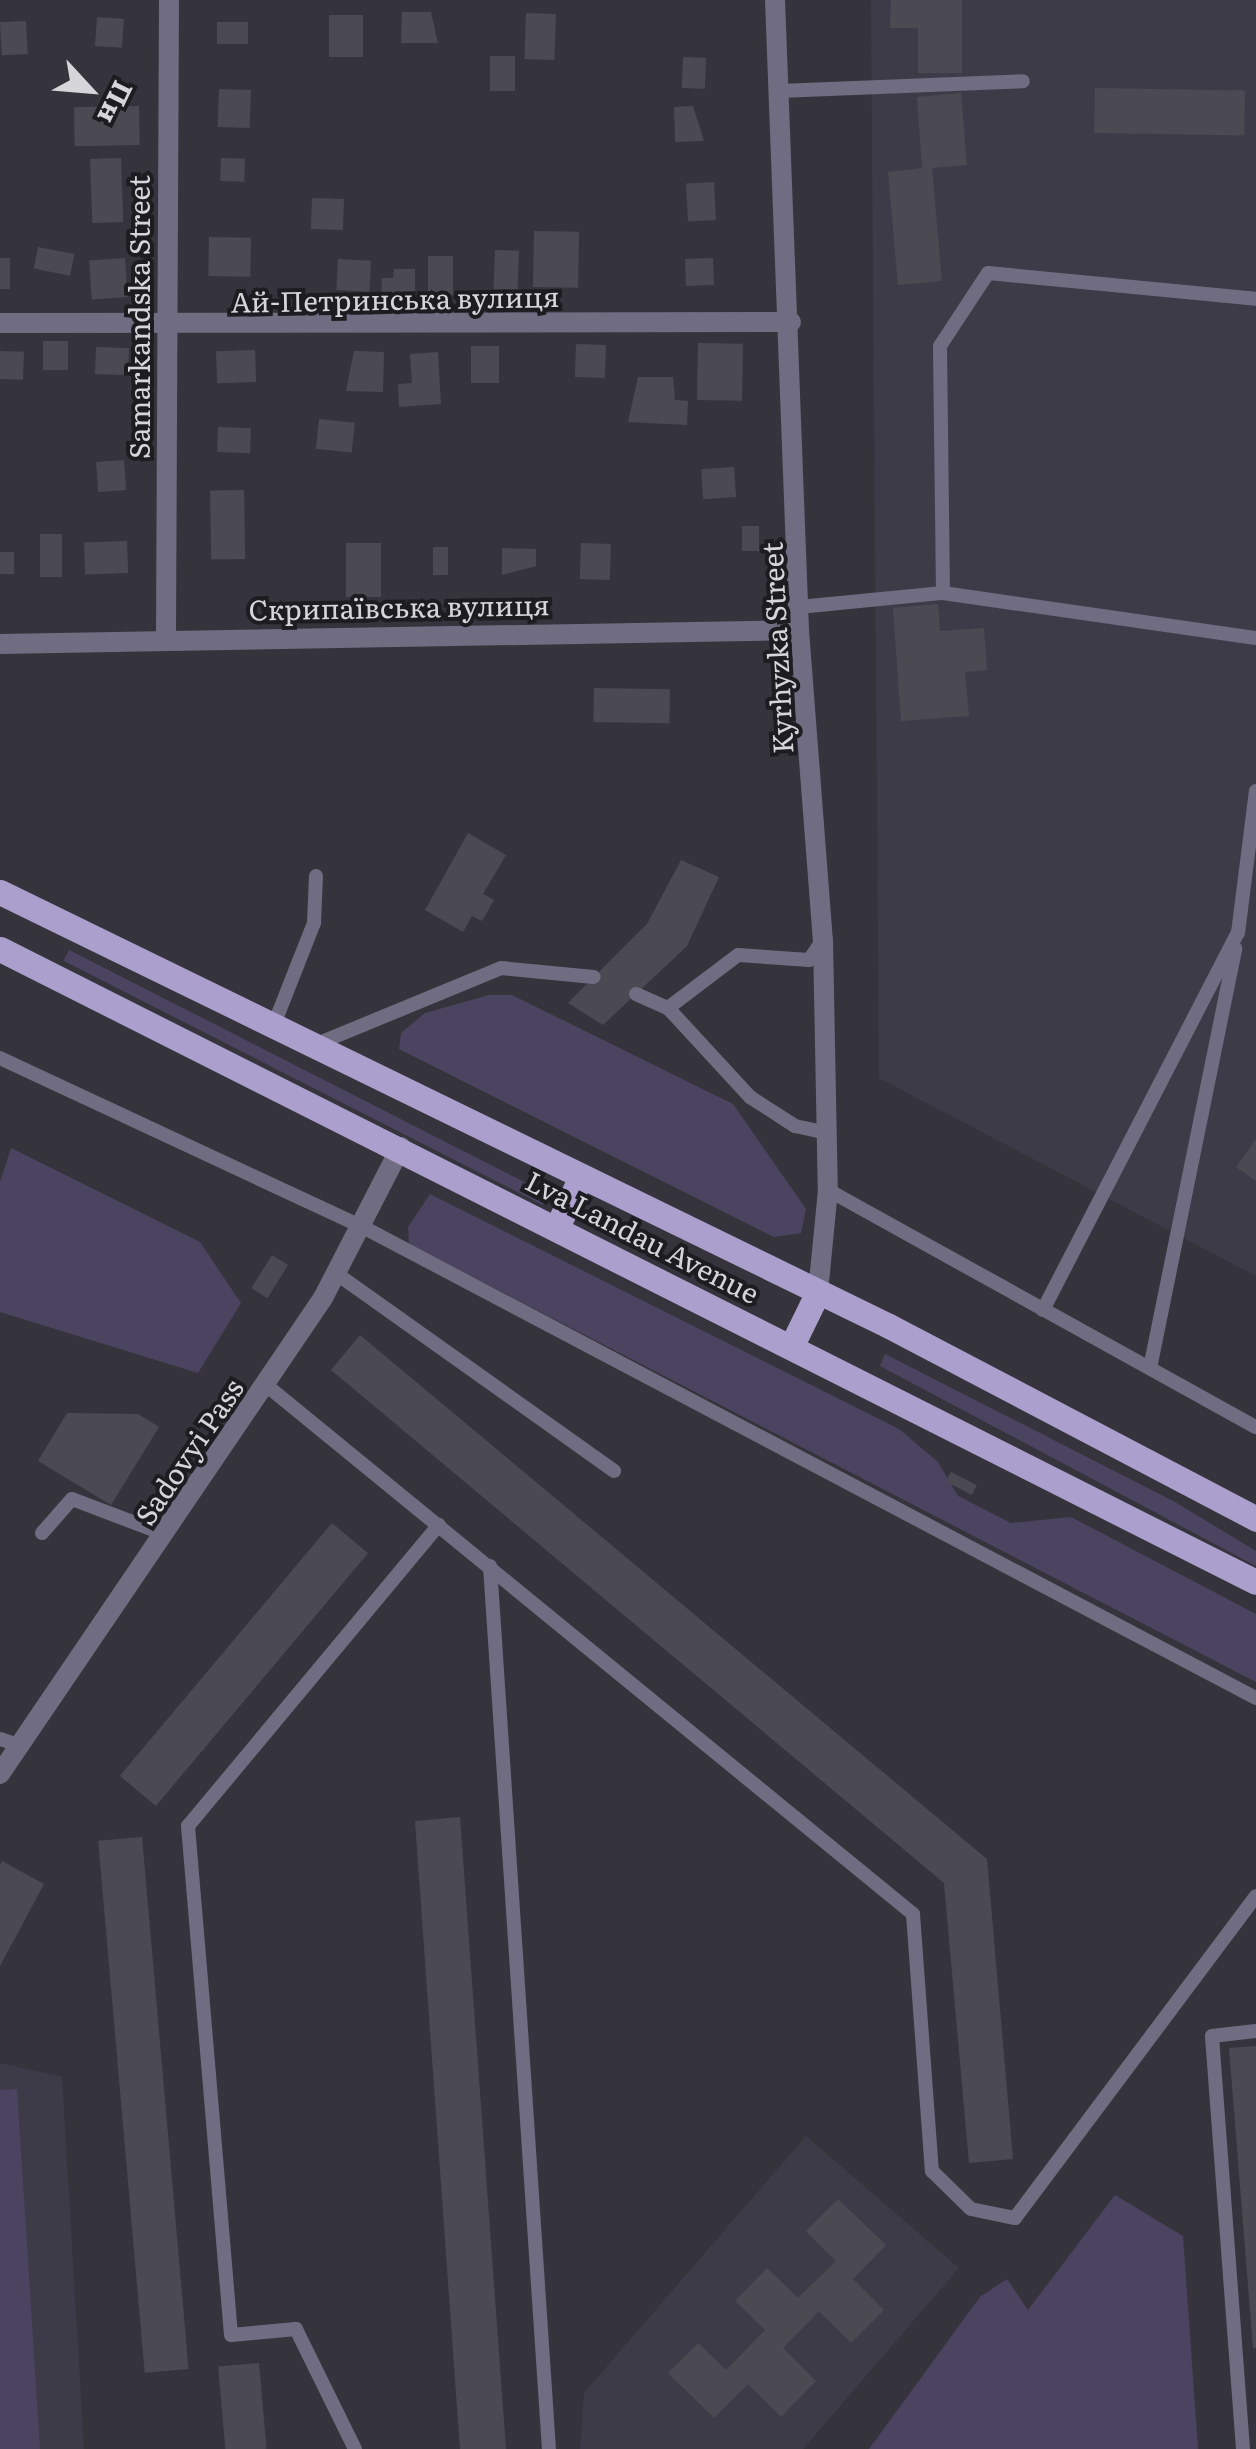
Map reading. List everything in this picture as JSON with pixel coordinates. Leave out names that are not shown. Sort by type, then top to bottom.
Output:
[{"type":"main road","name":"Lva Landau Avenue","points":[[0,892],[580,1179],[818,1292],[1256,1520]]},
{"type":"main road","name":"Lva Landau Avenue","points":[[0,949],[401,1147],[1256,1582]]},
{"type":"main road","points":[[558,1227],[580,1179]]},
{"type":"main road","points":[[792,1345],[818,1292]]},
{"type":"street","name":"Samarkandska Street","points":[[166,635],[168,0]]},
{"type":"street","name":"Kyrhyzka Street","points":[[775,0],[792,322],[800,630],[822,940],[828,1190],[818,1292]]},
{"type":"street","name":"Ай-Петринська вулиця","points":[[0,323],[164,328],[792,322]]},
{"type":"street","name":"Скрипаївська вулиця","points":[[0,644],[166,635],[800,630]]},
{"type":"street","name":"Sadovyi Pass","points":[[0,1774],[10,1742],[164,1534],[337,1274],[401,1147]]},
{"type":"lane","points":[[780,91],[1024,80]]},
{"type":"lane","points":[[943,593],[940,346],[988,273],[1256,298]]},
{"type":"lane","points":[[799,607],[943,593],[1256,638]]},
{"type":"lane","points":[[1150,1368],[1238,933],[1256,791]]},
{"type":"lane","points":[[273,1027],[314,923],[316,876]]},
{"type":"lane","points":[[1043,1310],[1238,933]]},
{"type":"lane","points":[[668,1008],[738,955],[810,960],[822,940]]},
{"type":"lane","points":[[312,1046],[501,968],[594,977]]},
{"type":"lane","points":[[636,994],[668,1008],[750,1096],[794,1126],[828,1133]]},
{"type":"lane","points":[[0,1058],[361,1226],[1256,1698]]},
{"type":"lane","points":[[828,1190],[1256,1427]]},
{"type":"lane","points":[[337,1274],[614,1470]]},
{"type":"lane","points":[[266,1385],[913,1914],[932,2171],[971,2208],[1015,2218],[1256,1896]]},
{"type":"lane","points":[[42,1534],[72,1500],[164,1534]]},
{"type":"lane","points":[[355,2449],[296,2329],[231,2334],[188,1826],[439,1525]]},
{"type":"lane","points":[[490,1566],[549,2449]]},
{"type":"lane","points":[[1243,2449],[1212,2036],[1256,2031]]},
{"type":"shaded area","points":[[871,0],[1256,0],[1256,1276],[879,1078]]},
{"type":"shaded area","points":[[69,950],[548,1194],[543,1205],[64,961]]},
{"type":"shaded area","points":[[489,995],[512,995],[733,1104],[806,1209],[801,1233],[774,1237],[399,1049],[401,1033],[425,1013]]},
{"type":"shaded area","points":[[11,1148],[200,1242],[241,1303],[198,1373],[0,1312],[0,1182]]},
{"type":"shaded area","points":[[430,1194],[899,1429],[938,1462],[958,1496],[1011,1523],[1071,1517],[1256,1614],[1256,1682],[409,1244],[408,1227]]},
{"type":"shaded area","points":[[885,1354],[1175,1502],[1256,1551],[1256,1566],[880,1366]]},
{"type":"shaded area","points":[[0,2063],[62,2077],[84,2449],[0,2449]]},
{"type":"shaded area","points":[[17,2089],[40,2449],[0,2449],[0,2090]]},
{"type":"shaded area","points":[[806,2136],[959,2268],[803,2449],[580,2449],[584,2393]]},
{"type":"shaded area","points":[[1115,2195],[1183,2236],[1198,2449],[869,2449],[980,2297],[1007,2279],[1028,2310]]},
{"type":"building","points":[[891,0],[962,0],[962,73],[918,73],[918,28],[890,28]]},
{"type":"building","points":[[402,12],[431,12],[438,43],[401,43]]},
{"type":"building","points":[[526,13],[556,14],[554,60],[524,59]]},
{"type":"building","points":[[329,15],[363,15],[363,57],[329,57]]},
{"type":"building","points":[[97,17],[124,19],[122,48],[95,46]]},
{"type":"building","points":[[26,21],[28,54],[2,55],[0,22]]},
{"type":"building","points":[[217,22],[248,22],[248,44],[217,44]]},
{"type":"building","points":[[490,56],[515,56],[515,91],[490,91]]},
{"type":"building","points":[[683,57],[706,58],[705,89],[682,88]]},
{"type":"building","points":[[1095,88],[1245,91],[1244,136],[1094,133]]},
{"type":"building","points":[[219,89],[251,90],[250,128],[218,127]]},
{"type":"building","points":[[961,93],[967,165],[932,168],[942,281],[898,285],[888,172],[922,168],[917,97]]},
{"type":"building","points":[[139,106],[140,145],[75,146],[74,107]]},
{"type":"building","points":[[693,106],[704,141],[675,142],[674,107]]},
{"type":"building","points":[[121,158],[123,222],[92,223],[90,159]]},
{"type":"building","points":[[221,158],[245,159],[244,182],[220,181]]},
{"type":"building","points":[[714,182],[716,220],[688,221],[686,183]]},
{"type":"building","points":[[312,198],[344,199],[343,230],[311,229]]},
{"type":"building","points":[[534,231],[579,232],[578,288],[533,287]]},
{"type":"building","points":[[209,237],[251,238],[250,277],[208,276]]},
{"type":"building","points":[[38,247],[74,254],[70,276],[34,269]]},
{"type":"building","points":[[495,250],[519,251],[518,290],[494,289]]},
{"type":"building","points":[[428,256],[453,256],[453,295],[428,295]]},
{"type":"building","points":[[0,258],[10,258],[10,289],[0,289]]},
{"type":"building","points":[[125,258],[128,297],[92,299],[89,261]]},
{"type":"building","points":[[713,258],[714,285],[686,286],[685,259]]},
{"type":"building","points":[[338,259],[371,261],[369,292],[336,290]]},
{"type":"building","points":[[394,269],[415,269],[415,297],[381,297],[382,278],[393,278]]},
{"type":"building","points":[[43,341],[68,341],[68,370],[43,370]]},
{"type":"building","points":[[698,343],[743,344],[742,401],[697,400]]},
{"type":"building","points":[[576,344],[606,345],[605,378],[575,377]]},
{"type":"building","points":[[471,346],[499,346],[499,383],[471,383]]},
{"type":"building","points":[[96,347],[129,348],[128,375],[95,374]]},
{"type":"building","points":[[255,350],[256,382],[217,383],[216,351]]},
{"type":"building","points":[[0,351],[24,352],[23,380],[0,379]]},
{"type":"building","points":[[354,351],[384,352],[383,392],[346,391]]},
{"type":"building","points":[[438,352],[441,404],[399,407],[398,384],[412,383],[410,354]]},
{"type":"building","points":[[638,377],[673,377],[675,400],[688,401],[687,425],[628,422]]},
{"type":"building","points":[[319,419],[355,423],[352,453],[316,449]]},
{"type":"building","points":[[218,427],[251,428],[250,453],[217,452]]},
{"type":"building","points":[[124,460],[126,490],[98,492],[96,462]]},
{"type":"building","points":[[734,467],[736,497],[703,499],[701,469]]},
{"type":"building","points":[[244,490],[245,559],[211,560],[210,491]]},
{"type":"building","points":[[742,526],[759,526],[759,551],[742,551]]},
{"type":"building","points":[[40,534],[62,534],[62,577],[40,577]]},
{"type":"building","points":[[127,541],[128,573],[85,574],[84,543]]},
{"type":"building","points":[[346,543],[381,543],[381,597],[346,597]]},
{"type":"building","points":[[581,543],[611,544],[610,580],[580,579]]},
{"type":"building","points":[[433,547],[448,547],[448,575],[433,575]]},
{"type":"building","points":[[502,548],[536,549],[536,566],[502,575]]},
{"type":"building","points":[[0,552],[14,552],[14,574],[0,574]]},
{"type":"building","points":[[938,604],[940,631],[984,628],[987,670],[965,672],[969,716],[901,721],[893,608]]},
{"type":"building","points":[[594,688],[670,689],[669,723],[593,722]]},
{"type":"building","points":[[468,833],[506,855],[483,894],[494,900],[482,921],[472,916],[463,932],[425,910]]},
{"type":"building","points":[[681,860],[719,877],[687,946],[603,1025],[568,1003],[647,924]]},
{"type":"building","points":[[1256,1139],[1256,1181],[1236,1167]]},
{"type":"building","points":[[272,1255],[288,1265],[267,1298],[251,1288]]},
{"type":"building","points":[[360,1335],[987,1859],[1013,2159],[969,2163],[944,1883],[331,1370]]},
{"type":"building","points":[[67,1413],[138,1414],[159,1427],[111,1505],[38,1461]]},
{"type":"building","points":[[951,1472],[977,1485],[972,1495],[946,1482]]},
{"type":"building","points":[[332,1523],[368,1553],[156,1806],[120,1776]]},
{"type":"building","points":[[460,1817],[506,2449],[460,2449],[415,1821]]},
{"type":"building","points":[[142,1837],[189,2369],[145,2373],[98,1841]]},
{"type":"building","points":[[2,1861],[44,1884],[0,1966],[0,1865]]},
{"type":"building","points":[[1256,2046],[1256,2348],[1253,2348],[1229,2048]]},
{"type":"building","points":[[838,2199],[886,2245],[853,2279],[884,2310],[851,2343],[819,2311],[783,2348],[816,2381],[781,2417],[748,2384],[714,2418],[668,2373],[698,2343],[726,2370],[765,2330],[735,2301],[767,2268],[798,2298],[836,2261],[806,2231]]},
{"type":"building","points":[[259,2363],[266,2449],[225,2449],[218,2367]]}]
